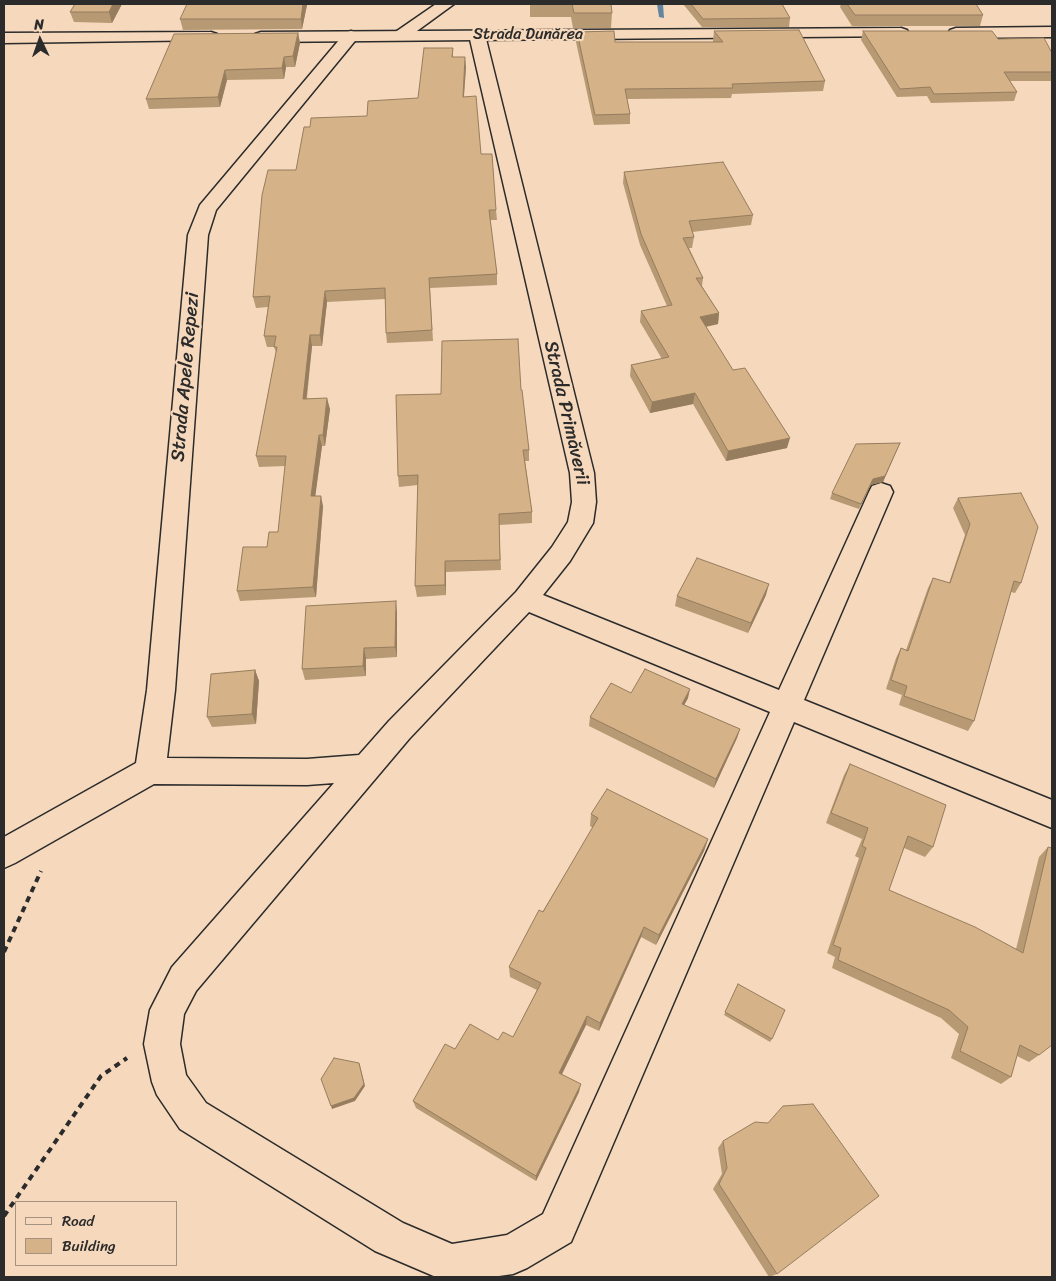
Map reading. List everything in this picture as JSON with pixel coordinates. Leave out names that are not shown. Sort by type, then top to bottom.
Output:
[{"type":"street","points":[[400,36],[446,4]]},
{"type":"street","points":[[942,33],[1052,32]]},
{"type":"street","name":"Strada Dunărea","points":[[242,37],[912,33]]},
{"type":"street","name":"Strada Primăverii","points":[[162,1044],[167,1010],[184,979],[399,730],[525,599],[561,554],[580,523],[584,508],[584,483],[477,35]]},
{"type":"street","name":"Strada Apele Repezi","points":[[150,771],[161,690],[198,235],[207,209],[351,36]]},
{"type":"street","points":[[4,38],[222,37]]},
{"type":"street","points":[[162,1044],[170,1082],[193,1116],[389,1237],[452,1264],[513,1254],[557,1228],[881,492]]},
{"type":"street","points":[[525,599],[1052,814]]},
{"type":"street","points":[[4,853],[150,771],[307,772],[369,767]]},
{"type":"path","points":[[4,952],[42,870]]},
{"type":"path","points":[[4,1216],[101,1076],[129,1057],[162,1044]]},
{"type":"building","points":[[75,4],[113,4],[109,12],[70,12]]},
{"type":"building","points":[[187,4],[303,4],[301,19],[180,19]]},
{"type":"building","points":[[572,4],[611,4],[612,13],[574,13]]},
{"type":"building","points":[[691,4],[782,4],[790,18],[703,19]]},
{"type":"building","points":[[847,4],[976,4],[983,15],[855,15]]},
{"type":"building","points":[[799,30],[825,81],[732,84],[733,88],[625,89],[630,114],[595,115],[577,32],[614,31],[615,42],[723,42],[714,31]]},
{"type":"building","points":[[863,31],[992,31],[998,39],[1044,38],[1052,53],[1052,72],[1004,72],[1017,92],[934,94],[930,87],[900,89]]},
{"type":"building","points":[[298,33],[293,56],[284,57],[282,68],[225,70],[218,97],[146,99],[174,34]]},
{"type":"building","points":[[424,48],[453,48],[452,57],[465,57],[463,97],[476,96],[481,154],[492,154],[496,210],[489,210],[497,274],[429,278],[432,330],[386,333],[385,288],[325,291],[320,335],[310,335],[303,399],[327,398],[323,435],[319,435],[311,496],[321,496],[313,587],[237,591],[243,547],[267,547],[269,532],[278,532],[286,456],[256,456],[277,347],[274,347],[276,336],[264,336],[270,296],[253,297],[262,195],[268,170],[296,170],[304,127],[310,127],[311,118],[367,116],[368,101],[418,98]]},
{"type":"building","points":[[723,162],[753,215],[689,221],[694,237],[683,238],[703,278],[696,278],[719,313],[700,317],[733,370],[745,368],[790,438],[728,451],[695,393],[652,402],[631,365],[669,357],[641,311],[672,305],[641,234],[624,172]]},
{"type":"building","points":[[518,339],[521,390],[529,450],[523,450],[532,512],[499,514],[500,560],[445,561],[445,585],[415,586],[418,475],[398,476],[396,395],[441,394],[442,341]]},
{"type":"building","points":[[900,443],[885,476],[873,479],[861,504],[832,493],[856,444]]},
{"type":"building","points":[[1021,493],[1038,527],[1021,583],[1014,581],[974,721],[904,696],[907,686],[891,680],[901,648],[908,651],[933,578],[950,583],[970,524],[958,498]]},
{"type":"building","points":[[697,558],[769,584],[751,623],[677,596]]},
{"type":"building","points":[[396,601],[395,647],[364,648],[363,666],[302,669],[306,606]]},
{"type":"building","points":[[645,669],[690,689],[682,704],[740,729],[716,779],[590,717],[611,683],[631,693]]},
{"type":"building","points":[[255,670],[252,714],[207,717],[211,674]]},
{"type":"building","points":[[850,764],[946,805],[933,847],[908,836],[889,890],[975,927],[1023,953],[1048,847],[1052,848],[1052,1045],[1039,1055],[1020,1045],[1011,1077],[960,1051],[968,1027],[949,1010],[838,960],[841,948],[833,945],[866,848],[862,846],[868,828],[831,813]]},
{"type":"building","points":[[607,789],[708,839],[659,935],[644,927],[600,1023],[587,1016],[559,1073],[581,1084],[536,1176],[413,1101],[445,1044],[455,1049],[470,1024],[498,1040],[503,1032],[513,1037],[541,983],[509,967],[539,910],[543,912],[598,818],[591,814]]},
{"type":"building","points":[[738,984],[785,1010],[772,1039],[725,1012]]},
{"type":"building","points":[[334,1058],[359,1063],[364,1084],[354,1098],[331,1106],[321,1079]]},
{"type":"building","points":[[813,1104],[879,1196],[777,1274],[719,1184],[727,1168],[723,1141],[755,1122],[768,1123],[783,1106]]},
{"type":"waterway","points":[[660,4],[662,17]]}]
